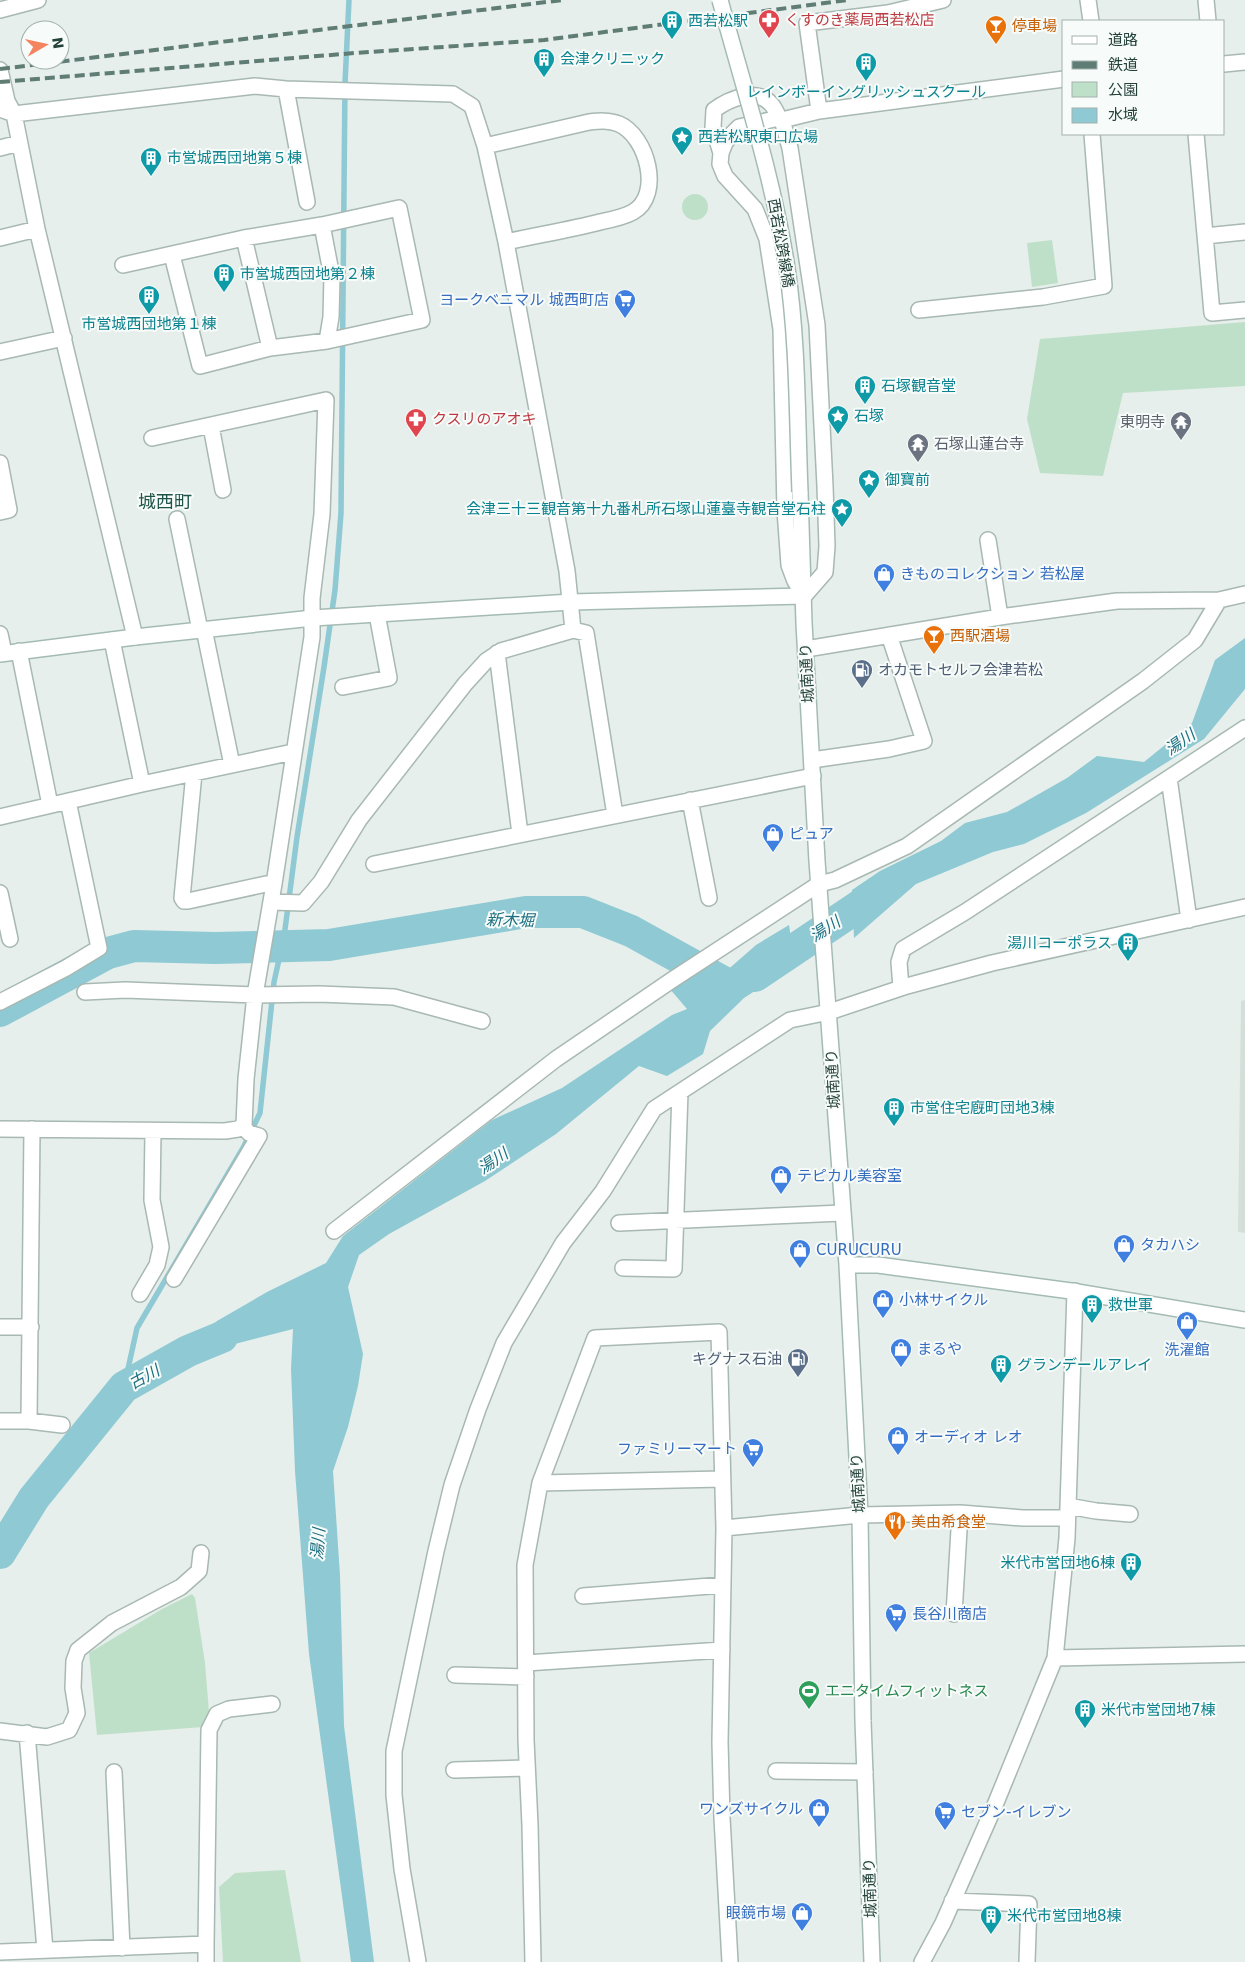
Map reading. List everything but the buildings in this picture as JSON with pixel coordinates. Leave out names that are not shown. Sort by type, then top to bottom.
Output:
[{"type":"street","points":[[0,10],[38,0]]},
{"type":"street","name":"西若松跨線橋","points":[[720,0],[769,180],[787,270],[793,322],[800,492]]},
{"type":"street","points":[[819,111],[807,23],[888,13],[943,0]]},
{"type":"street","points":[[1088,0],[1091,20]]},
{"type":"street","points":[[1206,0],[1208,20]]},
{"type":"street","points":[[1225,64],[1245,62]]},
{"type":"street","points":[[0,70],[7,101],[7,112],[20,143],[37,229],[135,637]]},
{"type":"street","points":[[721,153],[730,136],[739,127],[819,111],[1062,79]]},
{"type":"street","points":[[7,112],[255,86],[286,89],[453,94],[472,106],[485,146],[506,242],[567,571],[573,630]]},
{"type":"street","points":[[286,89],[307,202]]},
{"type":"street","points":[[8,653],[313,618],[571,602],[804,596],[825,572],[827,546],[817,325],[790,148],[780,119],[771,104],[759,96],[741,97],[725,102],[714,110],[713,127],[721,153],[720,164],[726,176],[755,209],[767,239],[781,329],[785,510],[789,565],[804,596]]},
{"type":"street","points":[[485,146],[589,122],[606,121],[621,125],[633,134],[641,146],[649,172],[649,185],[644,203],[633,212],[592,224],[506,242]]},
{"type":"street","points":[[919,310],[1043,297],[1104,286],[1092,135]]},
{"type":"street","points":[[1196,135],[1212,313],[1245,310]]},
{"type":"street","points":[[0,148],[20,143]]},
{"type":"street","points":[[123,264],[398,208],[422,320],[332,340],[270,348],[200,366],[172,255]]},
{"type":"street","points":[[322,224],[332,277],[330,317],[332,340]]},
{"type":"street","points":[[0,238],[37,229]]},
{"type":"street","points":[[1205,236],[1245,232]]},
{"type":"street","points":[[244,238],[270,348]]},
{"type":"street","points":[[0,352],[64,338]]},
{"type":"street","points":[[152,438],[326,400],[322,514],[312,598],[312,637],[274,884],[282,902],[263,948],[255,995],[243,1127],[248,1133],[259,1136],[174,1279]]},
{"type":"street","points":[[211,426],[223,490]]},
{"type":"street","points":[[0,463],[9,510],[0,512]]},
{"type":"street","name":"城南通り","points":[[800,492],[806,649],[819,884],[847,1265],[860,1515],[861,1665],[870,1962]]},
{"type":"street","points":[[176,519],[232,765]]},
{"type":"street","points":[[988,540],[1000,617]]},
{"type":"street","points":[[806,649],[1000,617],[1117,601],[1219,600],[1245,594]]},
{"type":"street","points":[[334,1231],[556,1060],[672,980],[819,884],[835,880],[907,846],[1127,692],[1195,640],[1219,600]]},
{"type":"street","points":[[343,687],[389,678],[377,614]]},
{"type":"street","points":[[282,902],[303,903],[321,882],[359,820],[465,684],[486,661],[497,653],[573,630],[586,633],[615,815]]},
{"type":"street","points":[[0,634],[8,653],[50,805]]},
{"type":"street","points":[[812,760],[889,749],[924,741],[889,635]]},
{"type":"street","points":[[112,640],[142,784]]},
{"type":"street","points":[[497,653],[520,834]]},
{"type":"street","points":[[901,988],[899,962],[903,949],[965,912],[1245,728]]},
{"type":"street","points":[[0,817],[293,752]]},
{"type":"street","points":[[194,773],[182,898],[184,901],[274,884]]},
{"type":"street","points":[[374,864],[813,776]]},
{"type":"street","points":[[1169,778],[1189,920]]},
{"type":"street","points":[[690,800],[709,898]]},
{"type":"street","points":[[0,1002],[66,968],[99,948],[68,801]]},
{"type":"street","points":[[0,893],[10,939]]},
{"type":"street","points":[[418,1962],[402,1869],[394,1795],[394,1751],[436,1551],[452,1485],[478,1409],[504,1343],[563,1243],[603,1191],[654,1109],[790,1020],[992,963],[1245,907]]},
{"type":"street","points":[[86,992],[125,990],[255,995],[319,994],[394,998],[482,1022]]},
{"type":"street","points":[[623,1268],[674,1269],[680,1092]]},
{"type":"street","points":[[0,1128],[225,1131],[243,1127]]},
{"type":"street","points":[[29,1421],[32,1129]]},
{"type":"street","points":[[140,1294],[157,1265],[161,1247],[152,1200],[153,1131]]},
{"type":"street","points":[[619,1223],[842,1212]]},
{"type":"street","points":[[847,1265],[878,1265],[1075,1291],[1245,1320]]},
{"type":"street","points":[[922,1962],[952,1901],[1024,1737],[1055,1658],[1067,1512],[1075,1291]]},
{"type":"street","points":[[0,1327],[31,1327]]},
{"type":"street","points":[[533,1962],[527,1768],[524,1565],[540,1483],[595,1338],[719,1332],[724,1528],[720,1742],[730,1962]]},
{"type":"street","points":[[0,1421],[29,1421],[62,1425]]},
{"type":"street","points":[[540,1483],[722,1479]]},
{"type":"street","points":[[724,1528],[860,1515],[960,1513],[1023,1518],[1067,1512],[1096,1511],[1130,1514]]},
{"type":"street","points":[[954,1614],[960,1513]]},
{"type":"street","points":[[0,1731],[48,1737],[69,1730],[77,1713],[73,1688],[74,1661],[78,1650],[112,1623],[181,1587],[199,1571],[201,1553]]},
{"type":"street","points":[[583,1596],[723,1585]]},
{"type":"street","points":[[455,1675],[526,1670],[722,1650]]},
{"type":"street","points":[[1055,1658],[1245,1654]]},
{"type":"street","points":[[206,1962],[209,1730],[217,1714],[229,1709],[272,1704]]},
{"type":"street","points":[[27,1734],[45,1950]]},
{"type":"street","points":[[454,1770],[527,1768]]},
{"type":"street","points":[[776,1771],[865,1772]]},
{"type":"street","points":[[114,1772],[122,1948]]},
{"type":"street","points":[[952,1901],[1029,1904],[1027,1962]]},
{"type":"street","points":[[0,1952],[27,1956],[45,1950],[107,1955],[122,1948],[206,1944]]},
{"type":"shaded area","points":[[1245,1000],[1245,1233],[1238,1232],[1241,1001]]},
{"type":"green space","points":[[695,194],[704,198],[708,207],[704,216],[695,220],[686,216],[682,207],[686,198]]},
{"type":"green space","points":[[1052,240],[1058,283],[1032,287],[1027,243]]},
{"type":"green space","points":[[1245,322],[1245,386],[1123,393],[1103,476],[1040,473],[1027,419],[1040,339]]},
{"type":"green space","points":[[192,1594],[195,1598],[205,1663],[209,1712],[203,1727],[97,1735],[89,1653],[162,1609]]},
{"type":"green space","points":[[285,1870],[301,1962],[223,1962],[219,1887],[235,1873]]},
{"type":"water","points":[[1245,638],[1245,689],[1204,739],[1086,813],[1024,844],[993,852],[916,884],[854,938],[852,890],[880,871],[941,841],[965,823],[1007,812],[1067,778],[1097,756],[1144,762],[1192,723],[1215,660]]},
{"type":"water","points":[[789,925],[795,965],[744,998],[710,1031],[703,1054],[667,1076],[639,1066],[556,1134],[485,1181],[389,1234],[359,1255],[348,1287],[363,1354],[358,1386],[348,1427],[333,1471],[340,1575],[344,1726],[374,1962],[351,1962],[309,1654],[295,1471],[291,1369],[293,1329],[227,1346],[169,1357],[217,1321],[267,1292],[326,1263],[343,1236],[492,1120],[562,1088],[672,1015],[687,1009],[670,989],[705,962],[724,973],[756,945]]},
{"type":"waterway","points":[[124,1387],[137,1328],[243,1148],[260,1113],[274,982],[284,937],[297,837],[335,590],[341,513],[345,83],[349,0]]},
{"type":"waterway","name":"湯川","points":[[755,976],[889,886]]},
{"type":"waterway","name":"新木堀","points":[[0,1011],[108,953],[134,946],[215,948],[329,945],[526,912],[583,912],[631,931],[725,983]]},
{"type":"waterway","name":"古川","points":[[0,1553],[34,1498],[124,1387],[188,1351],[222,1337]]},
{"type":"railway","points":[[0,69],[563,0]]},
{"type":"railway","points":[[0,82],[355,53],[544,40],[848,0]]},
{"type":"place","name":"くすのき薬局西若松店","points":[[769,39]]},
{"type":"place","name":"西若松駅","points":[[672,40]]},
{"type":"place","name":"停車場","points":[[996,45]]},
{"type":"place","name":"会津クリニック","points":[[544,78]]},
{"type":"place","name":"レインボーイングリッシュスクール","points":[[866,82]]},
{"type":"place","name":"西若松駅東口広場","points":[[682,156]]},
{"type":"place","name":"市営城西団地第５棟","points":[[151,177]]},
{"type":"place","name":"市営城西団地第２棟","points":[[224,293]]},
{"type":"place","name":"市営城西団地第１棟","points":[[149,315]]},
{"type":"place","name":"ヨークベニマル 城西町店","points":[[625,319]]},
{"type":"place","name":"石塚観音堂","points":[[865,405]]},
{"type":"place","name":"石塚","points":[[838,435]]},
{"type":"place","name":"クスリのアオキ","points":[[416,438]]},
{"type":"place","name":"東明寺","points":[[1181,441]]},
{"type":"place","name":"石塚山蓮台寺","points":[[918,463]]},
{"type":"place","name":"御寶前","points":[[869,499]]},
{"type":"place","name":"会津三十三観音第十九番札所石塚山蓮臺寺観音堂石柱","points":[[842,528]]},
{"type":"place","name":"きものコレクション 若松屋","points":[[884,593]]},
{"type":"place","name":"西駅酒場","points":[[934,655]]},
{"type":"place","name":"オカモトセルフ会津若松","points":[[862,689]]},
{"type":"place","name":"ピュア","points":[[773,853]]},
{"type":"place","name":"湯川コーポラス","points":[[1128,962]]},
{"type":"place","name":"市営住宅廐町団地3棟","points":[[894,1127]]},
{"type":"place","name":"テピカル美容室","points":[[781,1195]]},
{"type":"place","name":"タカハシ","points":[[1124,1264]]},
{"type":"place","name":"CURUCURU","points":[[800,1269]]},
{"type":"place","name":"小林サイクル","points":[[883,1319]]},
{"type":"place","name":"救世軍","points":[[1092,1324]]},
{"type":"place","name":"洗濯館","points":[[1187,1341]]},
{"type":"place","name":"まるや","points":[[901,1368]]},
{"type":"place","name":"キグナス石油","points":[[798,1378]]},
{"type":"place","name":"グランデールアレイ","points":[[1001,1384]]},
{"type":"place","name":"オーディオ レオ","points":[[898,1456]]},
{"type":"place","name":"ファミリーマート","points":[[753,1468]]},
{"type":"place","name":"美由希食堂","points":[[895,1541]]},
{"type":"place","name":"米代市営団地6棟","points":[[1131,1582]]},
{"type":"place","name":"長谷川商店","points":[[896,1633]]},
{"type":"place","name":"エニタイムフィットネス","points":[[809,1710]]},
{"type":"place","name":"米代市営団地7棟","points":[[1085,1729]]},
{"type":"place","name":"ワンズサイクル","points":[[819,1828]]},
{"type":"place","name":"セブン-イレブン","points":[[945,1831]]},
{"type":"place","name":"眼鏡市場","points":[[802,1932]]},
{"type":"place","name":"米代市営団地8棟","points":[[991,1935]]},
{"type":"district","name":"城西町","points":[[165,501]]}]
